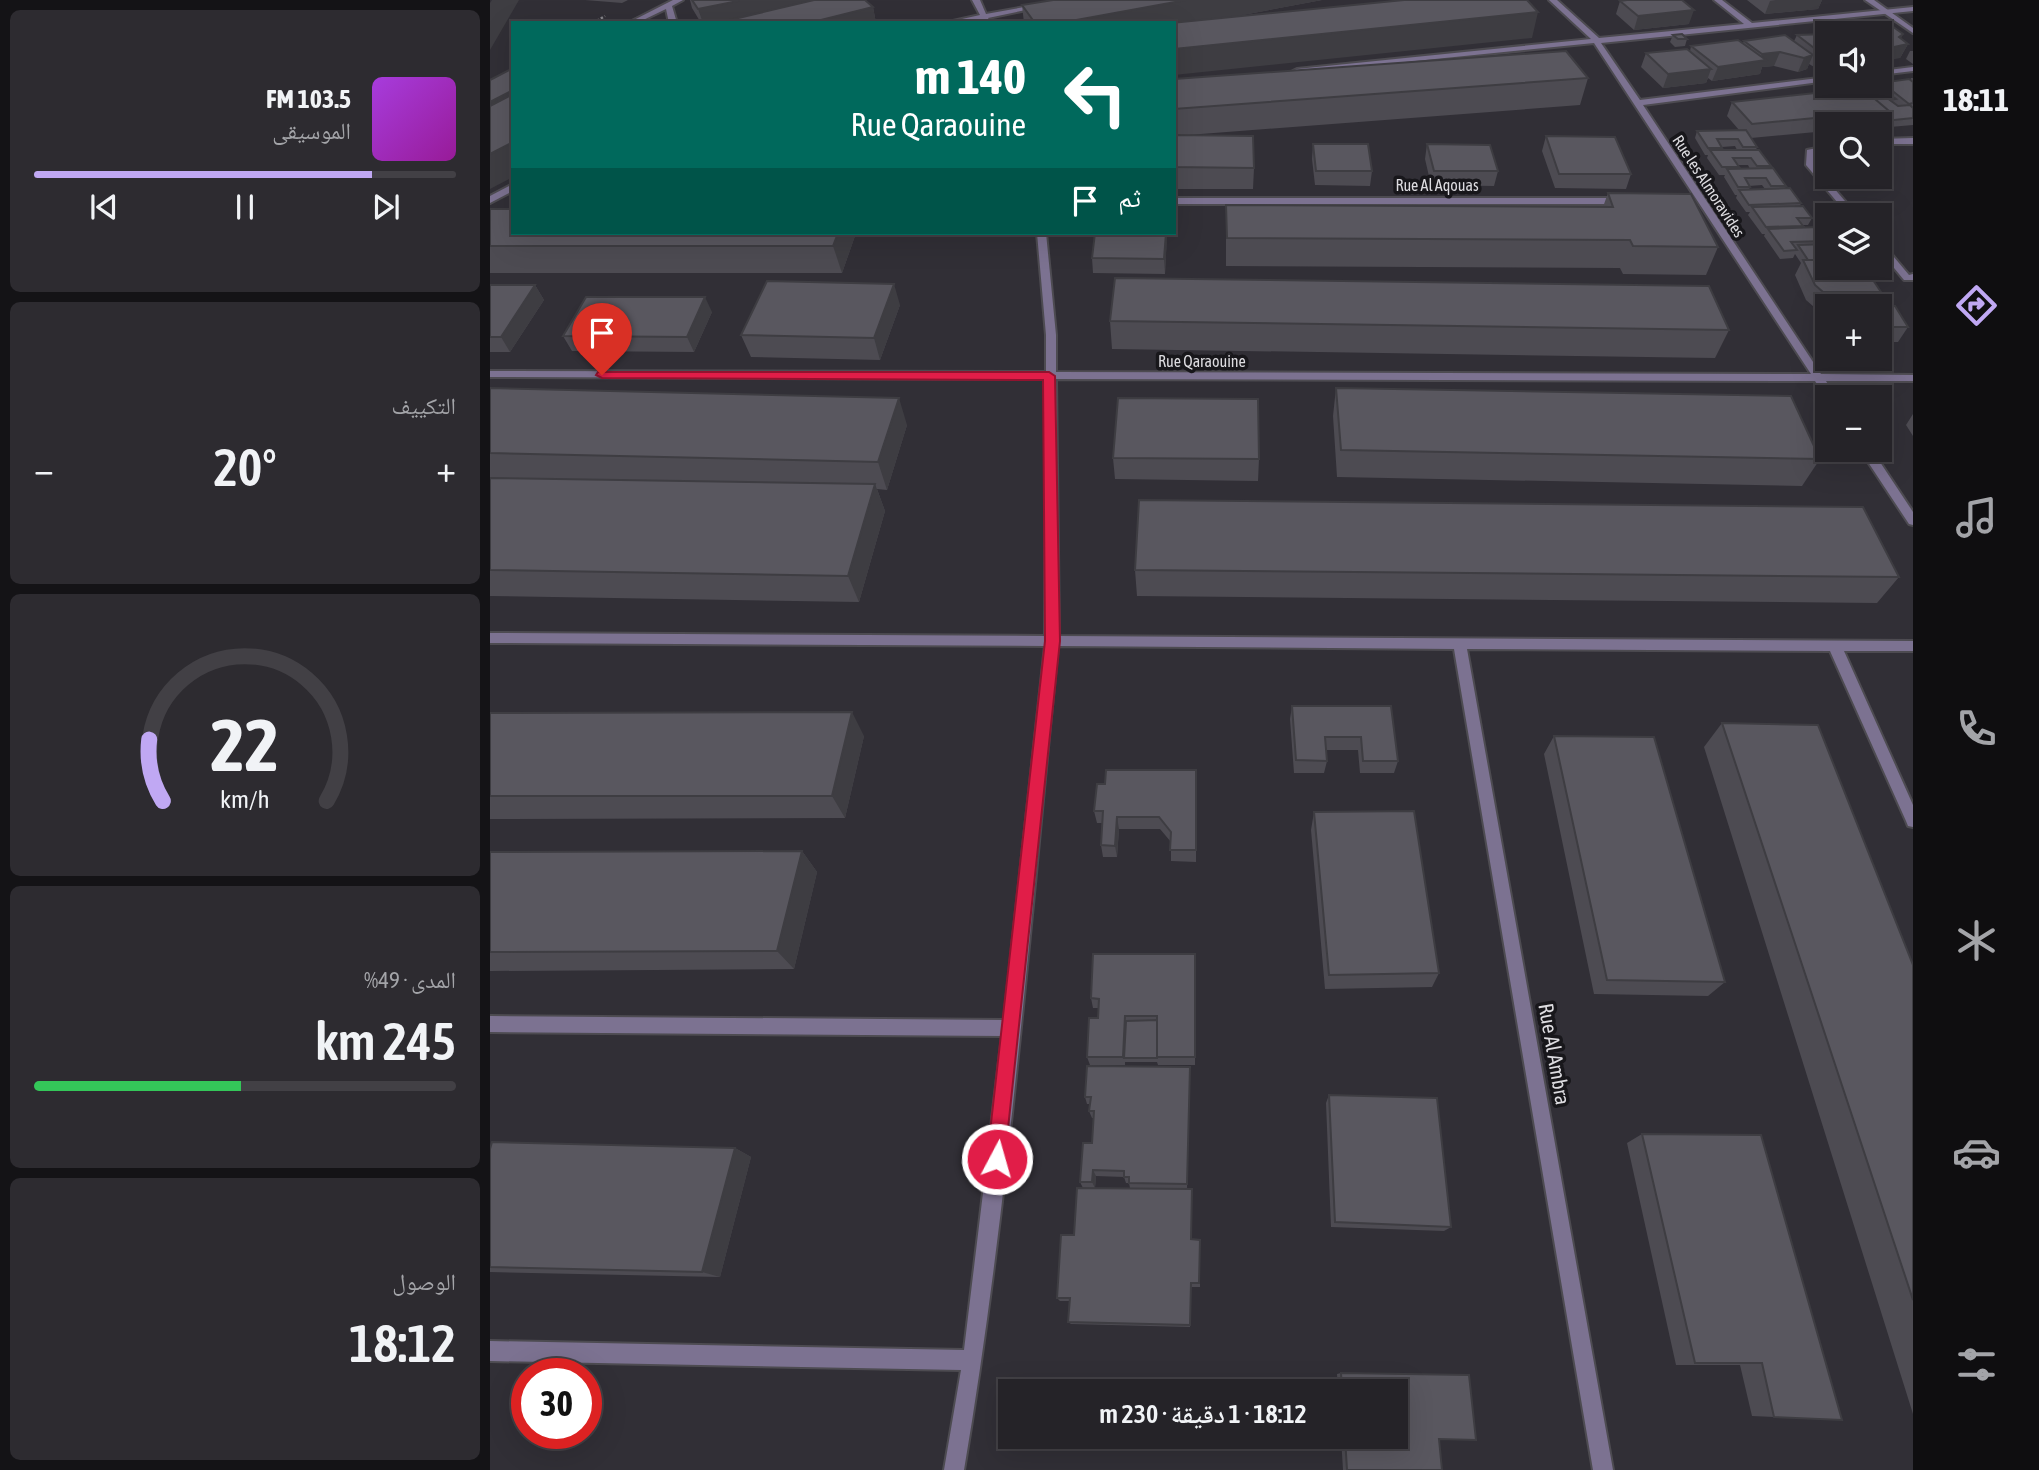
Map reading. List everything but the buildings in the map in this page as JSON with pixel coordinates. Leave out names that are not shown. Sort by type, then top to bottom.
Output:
[{"type":"street","points":[[635,21],[679,0]]},
{"type":"street","points":[[976,0],[985,19]]},
{"type":"street","name":"Rue les Almoravides","points":[[1553,0],[1595,40],[1699,201],[1823,385]]},
{"type":"street","points":[[1718,0],[1749,24]]},
{"type":"street","points":[[1869,0],[1913,31]]},
{"type":"street","points":[[668,4],[672,21]]},
{"type":"street","points":[[966,21],[1056,4]]},
{"type":"street","points":[[1284,72],[1913,9]]},
{"type":"street","points":[[1892,72],[1913,69]]},
{"type":"street","points":[[1636,103],[1815,81]]},
{"type":"street","points":[[1892,142],[1913,141]]},
{"type":"street","points":[[1815,151],[1810,152],[1810,165],[1815,171]]},
{"type":"street","points":[[490,200],[511,188]]},
{"type":"street","points":[[1831,189],[1843,203]]},
{"type":"street","points":[[490,200],[511,201]]},
{"type":"street","name":"Rue Al Aqouas","points":[[1176,201],[1630,201]]},
{"type":"street","points":[[1685,201],[1699,201]]},
{"type":"street","points":[[954,1470],[973,1360],[1052,641],[1049,376],[1051,335],[1042,235]]},
{"type":"street","points":[[1892,260],[1907,278],[1913,277]]},
{"type":"street","name":"Rue Qaraouine","points":[[490,374],[1913,378]]},
{"type":"street","points":[[1874,462],[1913,521]]},
{"type":"street","points":[[490,638],[1913,646]]},
{"type":"street","name":"Rue Al Ambra","points":[[1460,645],[1604,1470]]},
{"type":"street","points":[[1835,646],[1913,821]]},
{"type":"street","points":[[490,1024],[1010,1028]]},
{"type":"street","points":[[490,1351],[973,1360]]},
{"type":"route","points":[[602,375],[1049,376],[1052,641],[997,1159]]}]
